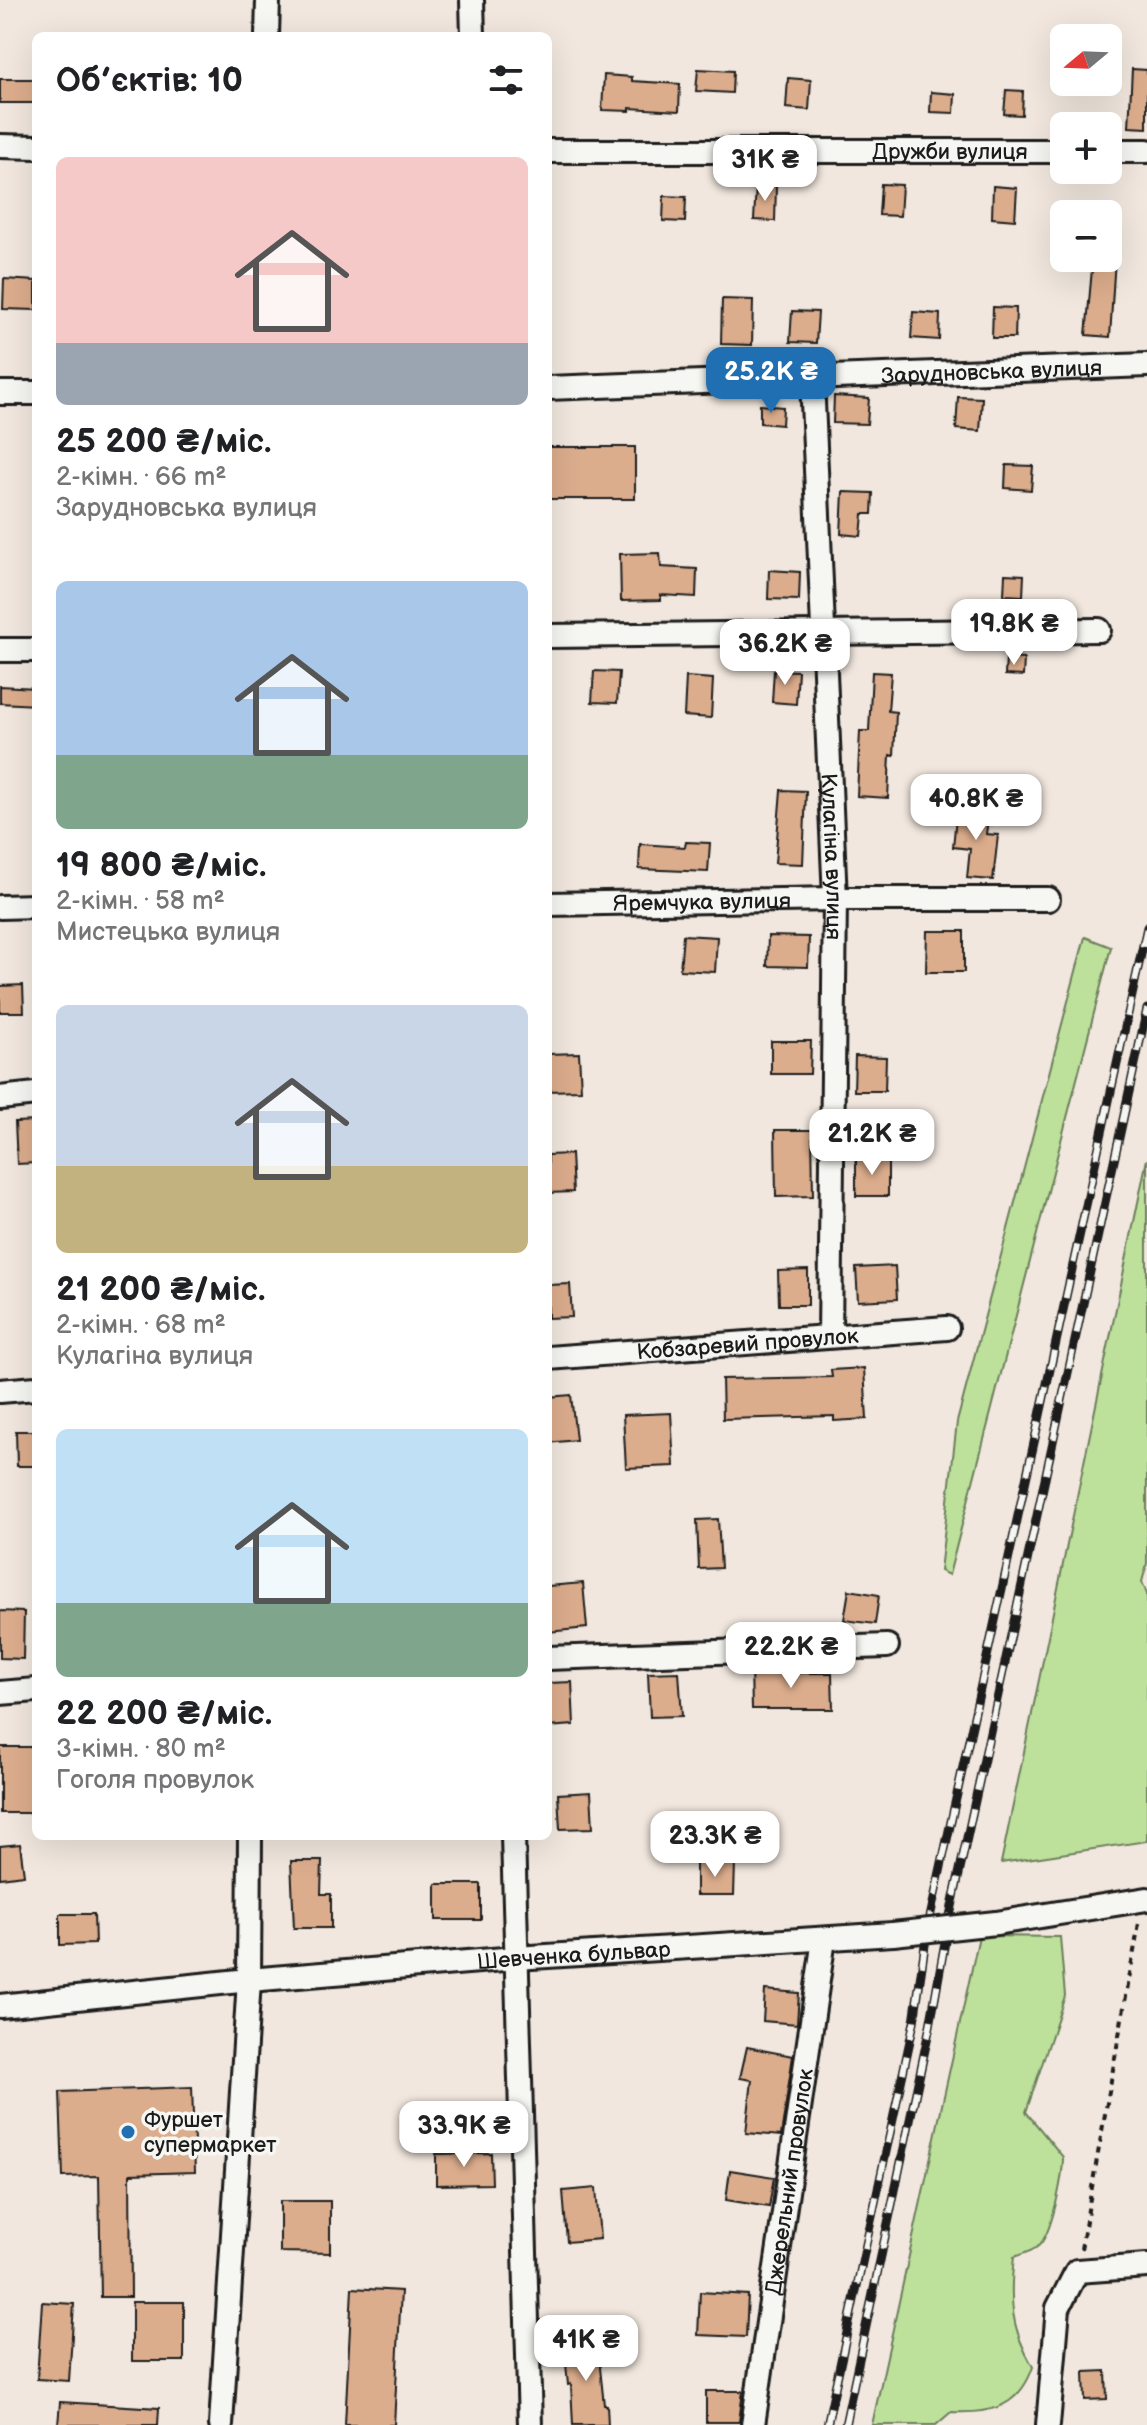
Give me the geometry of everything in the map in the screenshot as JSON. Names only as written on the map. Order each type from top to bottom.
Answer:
[{"type":"street","points":[[267,32],[268,0]]},
{"type":"street","points":[[472,0],[473,32]]},
{"type":"street","points":[[0,146],[32,147]]},
{"type":"street","name":"Дружби вулиця","points":[[552,151],[1050,151]]},
{"type":"street","points":[[1122,151],[1147,151]]},
{"type":"street","name":"Зарудновська вулиця","points":[[552,388],[1147,365]]},
{"type":"street","name":"Кулагіна вулиця","points":[[812,379],[835,899],[830,1336]]},
{"type":"street","points":[[0,393],[32,393]]},
{"type":"street","points":[[552,636],[1099,630]]},
{"type":"street","points":[[0,650],[32,650]]},
{"type":"street","name":"Яремчука вулиця","points":[[552,904],[1048,899]]},
{"type":"street","points":[[0,907],[32,906]]},
{"type":"street","points":[[0,1098],[32,1094]]},
{"type":"street","name":"Кобзаревий провулок","points":[[552,1358],[947,1328]]},
{"type":"street","points":[[0,1391],[32,1388]]},
{"type":"street","points":[[552,1658],[887,1646]]},
{"type":"street","points":[[0,1693],[32,1690]]},
{"type":"street","points":[[221,2425],[249,1980],[250,1840]]},
{"type":"street","points":[[513,1840],[530,2425]]},
{"type":"street","name":"Шевченка бульвар","points":[[0,2006],[249,1980],[516,1958],[893,1934],[996,1923],[1145,1899]]},
{"type":"street","name":"Джерельний провулок","points":[[753,2425],[824,1939]]},
{"type":"street","points":[[1048,2425],[1058,2308],[1077,2271],[1147,2266]]},
{"type":"path","points":[[1077,2271],[1145,1899]]},
{"type":"green space","points":[[1085,937],[1111,947],[949,1575],[940,1571],[957,1422]]},
{"type":"green space","points":[[1147,1159],[1147,1563],[1142,1582],[1147,1594],[1147,1841],[1001,1863]]},
{"type":"green space","points":[[979,1936],[1060,1937],[1065,1996],[1026,2112],[1063,2157],[1061,2177],[1056,2205],[1042,2241],[1029,2252],[1014,2257],[1012,2273],[1013,2314],[1020,2340],[1033,2367],[1020,2392],[1001,2406],[978,2412],[951,2412],[936,2425],[872,2425]]},
{"type":"building","points":[[698,69],[733,71],[732,93],[696,91]]},
{"type":"building","points":[[1132,69],[1147,70],[1147,128],[1129,127]]},
{"type":"building","points":[[604,75],[632,77],[632,81],[680,84],[679,111],[602,110]]},
{"type":"building","points":[[788,78],[811,80],[809,110],[786,108]]},
{"type":"building","points":[[0,79],[32,79],[32,103],[0,103]]},
{"type":"building","points":[[1006,90],[1023,91],[1022,115],[1004,114]]},
{"type":"building","points":[[931,92],[955,94],[954,113],[930,112]]},
{"type":"building","points":[[881,184],[902,185],[900,216],[879,215]]},
{"type":"building","points":[[756,185],[776,186],[775,221],[754,220]]},
{"type":"building","points":[[993,186],[1017,188],[1015,220],[992,218]]},
{"type":"building","points":[[664,196],[686,197],[685,222],[663,221]]},
{"type":"building","points":[[1092,272],[1114,272],[1110,337],[1086,335]]},
{"type":"building","points":[[4,279],[32,281],[32,310],[3,309]]},
{"type":"building","points":[[722,299],[753,300],[752,345],[721,344]]},
{"type":"building","points":[[993,307],[1016,308],[1015,338],[992,338]]},
{"type":"building","points":[[792,311],[818,312],[816,343],[790,342]]},
{"type":"building","points":[[913,312],[940,314],[939,340],[911,338]]},
{"type":"building","points":[[834,396],[869,398],[867,424],[833,423]]},
{"type":"building","points":[[958,397],[982,398],[980,431],[956,429]]},
{"type":"building","points":[[760,405],[783,407],[782,425],[760,423]]},
{"type":"building","points":[[552,447],[635,447],[635,499],[552,499]]},
{"type":"building","points":[[1006,465],[1033,466],[1031,490],[1005,488]]},
{"type":"building","points":[[843,492],[873,493],[872,514],[863,514],[861,536],[841,534]]},
{"type":"building","points":[[660,553],[661,567],[697,569],[696,597],[661,595],[661,600],[621,601],[620,554]]},
{"type":"building","points":[[769,570],[800,572],[799,600],[768,599]]},
{"type":"building","points":[[1005,574],[1024,575],[1023,596],[1004,595]]},
{"type":"building","points":[[1006,658],[1024,659],[1023,676],[1005,675]]},
{"type":"building","points":[[774,670],[798,671],[796,704],[772,702]]},
{"type":"building","points":[[594,671],[619,672],[617,703],[592,702]]},
{"type":"building","points":[[872,672],[891,673],[888,711],[896,712],[888,798],[857,796],[860,731],[869,731]]},
{"type":"building","points":[[686,677],[713,679],[711,718],[684,716]]},
{"type":"building","points":[[0,686],[32,688],[32,705],[0,703]]},
{"type":"building","points":[[781,790],[806,791],[803,864],[775,863]]},
{"type":"building","points":[[957,807],[989,811],[986,834],[998,835],[993,880],[967,878],[970,849],[953,847]]},
{"type":"building","points":[[686,842],[710,843],[708,872],[639,869],[640,844],[685,847]]},
{"type":"building","points":[[927,931],[964,931],[964,972],[926,972]]},
{"type":"building","points":[[683,935],[717,937],[715,972],[680,970]]},
{"type":"building","points":[[768,936],[809,937],[808,967],[767,966]]},
{"type":"building","points":[[23,985],[24,1012],[0,1012],[0,986]]},
{"type":"building","points":[[771,1041],[811,1041],[810,1074],[771,1074]]},
{"type":"building","points":[[579,1053],[581,1090],[552,1091],[552,1054]]},
{"type":"building","points":[[855,1056],[886,1057],[885,1091],[854,1091]]},
{"type":"building","points":[[32,1121],[32,1163],[17,1164],[15,1122]]},
{"type":"building","points":[[775,1130],[812,1130],[813,1196],[776,1197]]},
{"type":"building","points":[[571,1154],[573,1192],[552,1193],[552,1155]]},
{"type":"building","points":[[856,1158],[888,1158],[888,1196],[856,1196]]},
{"type":"building","points":[[895,1266],[897,1299],[858,1301],[856,1268]]},
{"type":"building","points":[[808,1270],[808,1305],[779,1305],[778,1271]]},
{"type":"building","points":[[570,1284],[572,1317],[552,1318],[552,1285]]},
{"type":"building","points":[[864,1368],[867,1419],[834,1421],[834,1416],[723,1419],[722,1379],[832,1377],[831,1370]]},
{"type":"building","points":[[571,1395],[576,1440],[552,1443],[552,1397]]},
{"type":"building","points":[[671,1413],[674,1466],[626,1468],[623,1415]]},
{"type":"building","points":[[16,1431],[32,1431],[32,1466],[17,1466]]},
{"type":"building","points":[[718,1519],[721,1568],[699,1569],[697,1520]]},
{"type":"building","points":[[583,1583],[587,1628],[552,1632],[552,1586]]},
{"type":"building","points":[[849,1590],[879,1595],[875,1624],[844,1620]]},
{"type":"building","points":[[0,1611],[24,1612],[23,1659],[0,1658]]},
{"type":"building","points":[[751,1668],[775,1668],[775,1673],[832,1673],[833,1709],[752,1709]]},
{"type":"building","points":[[679,1672],[682,1716],[650,1717],[648,1673]]},
{"type":"building","points":[[572,1682],[574,1725],[552,1727],[552,1683]]},
{"type":"building","points":[[0,1747],[32,1747],[32,1813],[0,1813]]},
{"type":"building","points":[[591,1792],[593,1828],[560,1829],[558,1794]]},
{"type":"building","points":[[20,1844],[24,1875],[0,1878],[0,1846]]},
{"type":"building","points":[[291,1861],[322,1861],[321,1894],[331,1894],[331,1928],[294,1928]]},
{"type":"building","points":[[696,1862],[735,1863],[734,1895],[696,1895]]},
{"type":"building","points":[[436,1884],[481,1884],[481,1920],[436,1920]]},
{"type":"building","points":[[60,1914],[94,1914],[95,1944],[60,1945]]},
{"type":"building","points":[[765,1990],[799,1993],[797,2024],[763,2021]]},
{"type":"building","points":[[747,2047],[793,2056],[781,2136],[746,2133],[752,2080],[740,2078]]},
{"type":"building","name":"Фуршет супермаркет","points":[[192,2087],[195,2172],[130,2174],[131,2297],[101,2297],[99,2176],[63,2177],[60,2092]]},
{"type":"building","points":[[491,2153],[492,2184],[436,2185],[436,2154]]},
{"type":"building","points":[[730,2170],[774,2177],[769,2207],[726,2200]]},
{"type":"building","points":[[596,2188],[600,2239],[567,2242],[563,2191]]},
{"type":"building","points":[[280,2201],[330,2201],[330,2253],[280,2252]]},
{"type":"building","points":[[352,2288],[401,2291],[394,2425],[345,2425]]},
{"type":"building","points":[[700,2292],[748,2295],[746,2337],[698,2335]]},
{"type":"building","points":[[42,2302],[74,2304],[69,2381],[37,2379]]},
{"type":"building","points":[[132,2302],[184,2302],[184,2361],[132,2361]]},
{"type":"building","points":[[597,2340],[608,2425],[573,2425],[571,2384],[568,2385],[564,2343]]},
{"type":"building","points":[[1106,2371],[1107,2399],[1085,2400],[1084,2372]]},
{"type":"building","points":[[706,2391],[743,2391],[739,2422],[706,2422]]},
{"type":"building","points":[[60,2402],[159,2408],[158,2425],[58,2425]]},
{"type":"railway","points":[[827,2425],[914,2022],[927,1931],[1147,927]]},
{"type":"railway","points":[[845,2425],[930,2026],[948,1925],[1147,1009]]},
{"type":"place","name":"Фуршет супермаркет","points":[[128,2132]]}]
